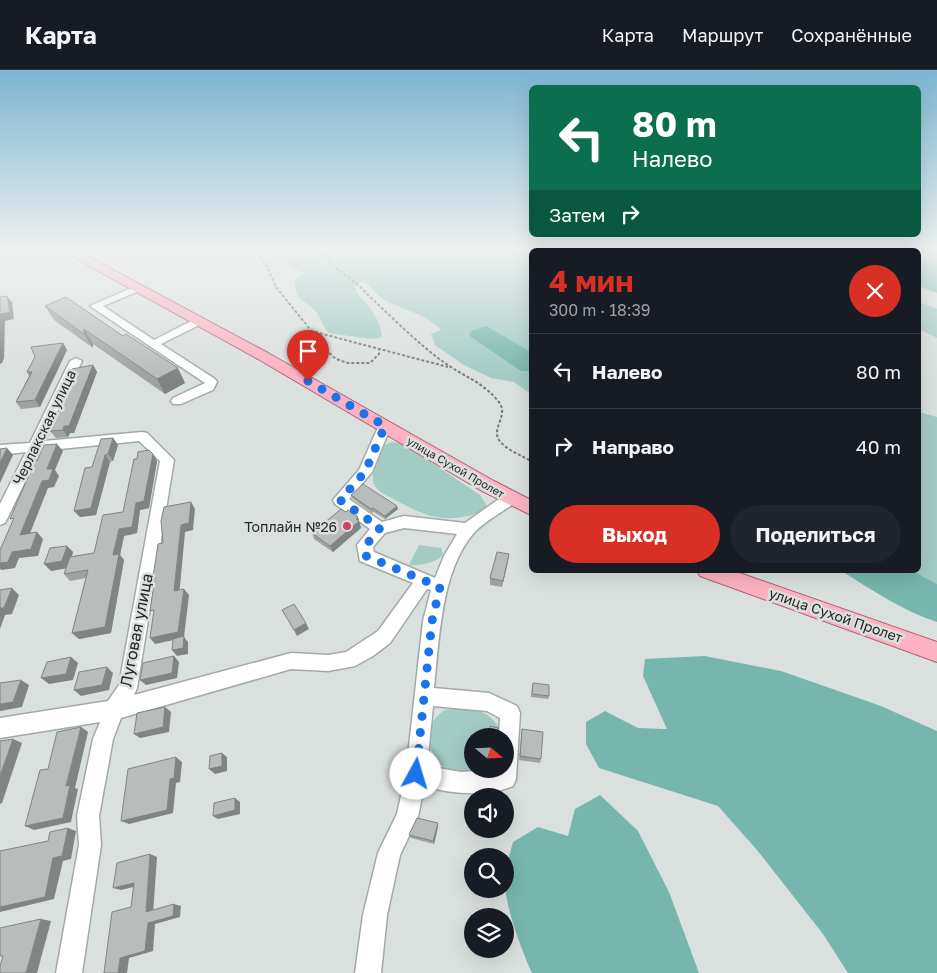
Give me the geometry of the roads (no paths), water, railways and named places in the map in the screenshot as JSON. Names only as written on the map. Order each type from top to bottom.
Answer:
[{"type":"main road","name":"улица Сухой Пролет","points":[[146,292],[524,502]]},
{"type":"main road","name":"улица Сухой Пролет","points":[[715,573],[937,652]]},
{"type":"street","points":[[128,292],[95,306],[211,382],[208,387],[177,401]]},
{"type":"street","points":[[153,344],[199,321]]},
{"type":"street","name":"Черлакская улица","points":[[0,519],[33,446],[76,361]]},
{"type":"street","points":[[380,528],[340,500],[365,472],[385,426]]},
{"type":"street","name":"Луговая улица","points":[[33,446],[142,436],[167,460],[128,688],[114,710],[103,739],[88,816],[90,845],[69,973]]},
{"type":"street","points":[[0,450],[33,446]]},
{"type":"street","points":[[432,583],[366,556],[366,545],[380,528],[404,522],[468,529],[524,502]]},
{"type":"street","points":[[0,728],[114,710],[291,661],[328,663],[349,660],[368,650],[384,637],[432,583],[452,556],[468,529]]},
{"type":"street","points":[[368,973],[375,915],[389,853],[407,817],[416,774],[432,621],[432,583]]},
{"type":"street","points":[[416,774],[440,781],[463,784],[506,779],[510,713],[489,702],[425,696]]},
{"type":"place","name":"Топлайн №26","points":[[347,526]]}]
